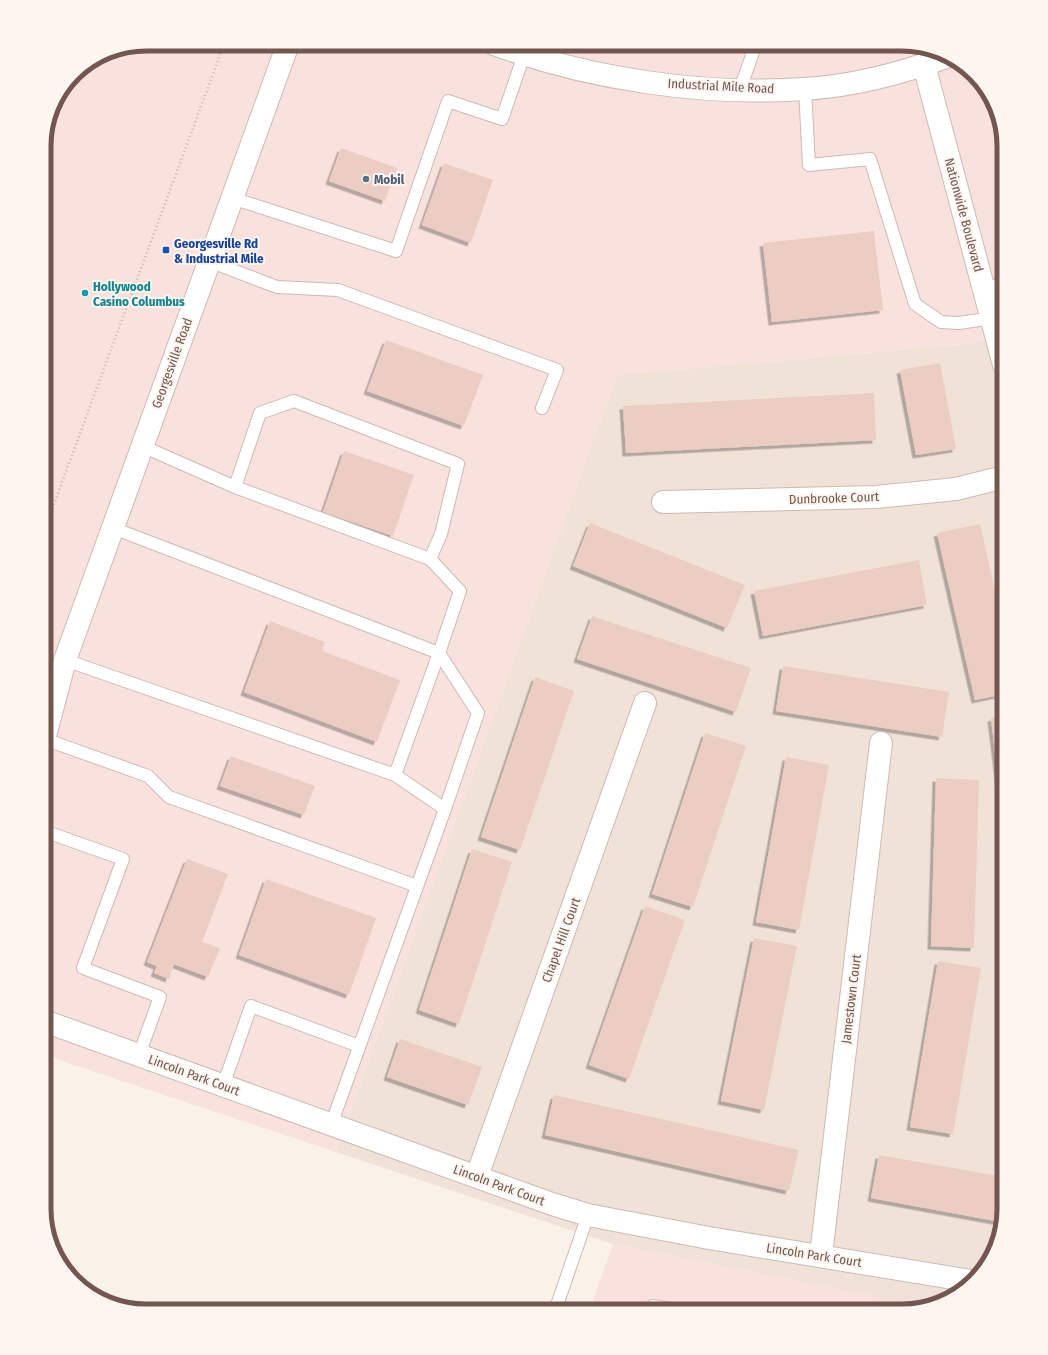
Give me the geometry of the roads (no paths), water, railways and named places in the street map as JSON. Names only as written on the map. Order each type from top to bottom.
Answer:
[{"type":"street","name":"Georgesville Road","points":[[51,713],[65,660],[285,51]]},
{"type":"street","name":"Industrial Mile Road","points":[[513,51],[524,55],[554,54],[624,79],[690,87],[740,89],[804,89],[870,80],[941,59]]},
{"type":"street","name":"Nationwide Boulevard","points":[[924,65],[994,286],[992,318],[997,338]]},
{"type":"street","name":"Dunbrooke Court","points":[[663,502],[876,497],[956,489],[997,479]]},
{"type":"street","name":"Georgesville Road","points":[[51,683],[65,660]]},
{"type":"street","name":"Chapel Hill Court","points":[[477,1176],[645,703]]},
{"type":"street","name":"Jamestown Court","points":[[821,1255],[881,743]]},
{"type":"street","name":"Lincoln Park Court","points":[[51,1024],[552,1204],[588,1215],[710,1238],[821,1255],[965,1280]]},
{"type":"lane","points":[[740,89],[754,51]]},
{"type":"lane","points":[[232,198],[396,251],[448,101],[502,120],[524,55]]},
{"type":"lane","points":[[804,89],[809,165],[870,159],[915,304],[941,322],[959,323],[992,318]]},
{"type":"lane","points":[[209,261],[277,287],[338,290],[557,370],[542,408]]},
{"type":"lane","points":[[235,487],[260,413],[294,401],[458,464],[441,534],[430,559]]},
{"type":"lane","points":[[142,446],[235,487],[430,559],[460,591],[395,775]]},
{"type":"lane","points":[[113,528],[439,652],[478,713],[331,1125]]},
{"type":"lane","points":[[65,660],[395,775],[445,809]]},
{"type":"lane","points":[[51,741],[148,776],[169,797],[417,886]]},
{"type":"lane","points":[[51,833],[123,859],[83,968],[160,997],[139,1055]]},
{"type":"lane","points":[[223,1086],[251,1006],[359,1046]]},
{"type":"lane","points":[[557,1304],[588,1215]]},
{"type":"place","name":"Mobil","points":[[366,179]]},
{"type":"place","name":"Georgesville Rd & Industrial Mile","points":[[166,250]]},
{"type":"place","name":"Hollywood Casino Columbus","points":[[85,293]]}]
